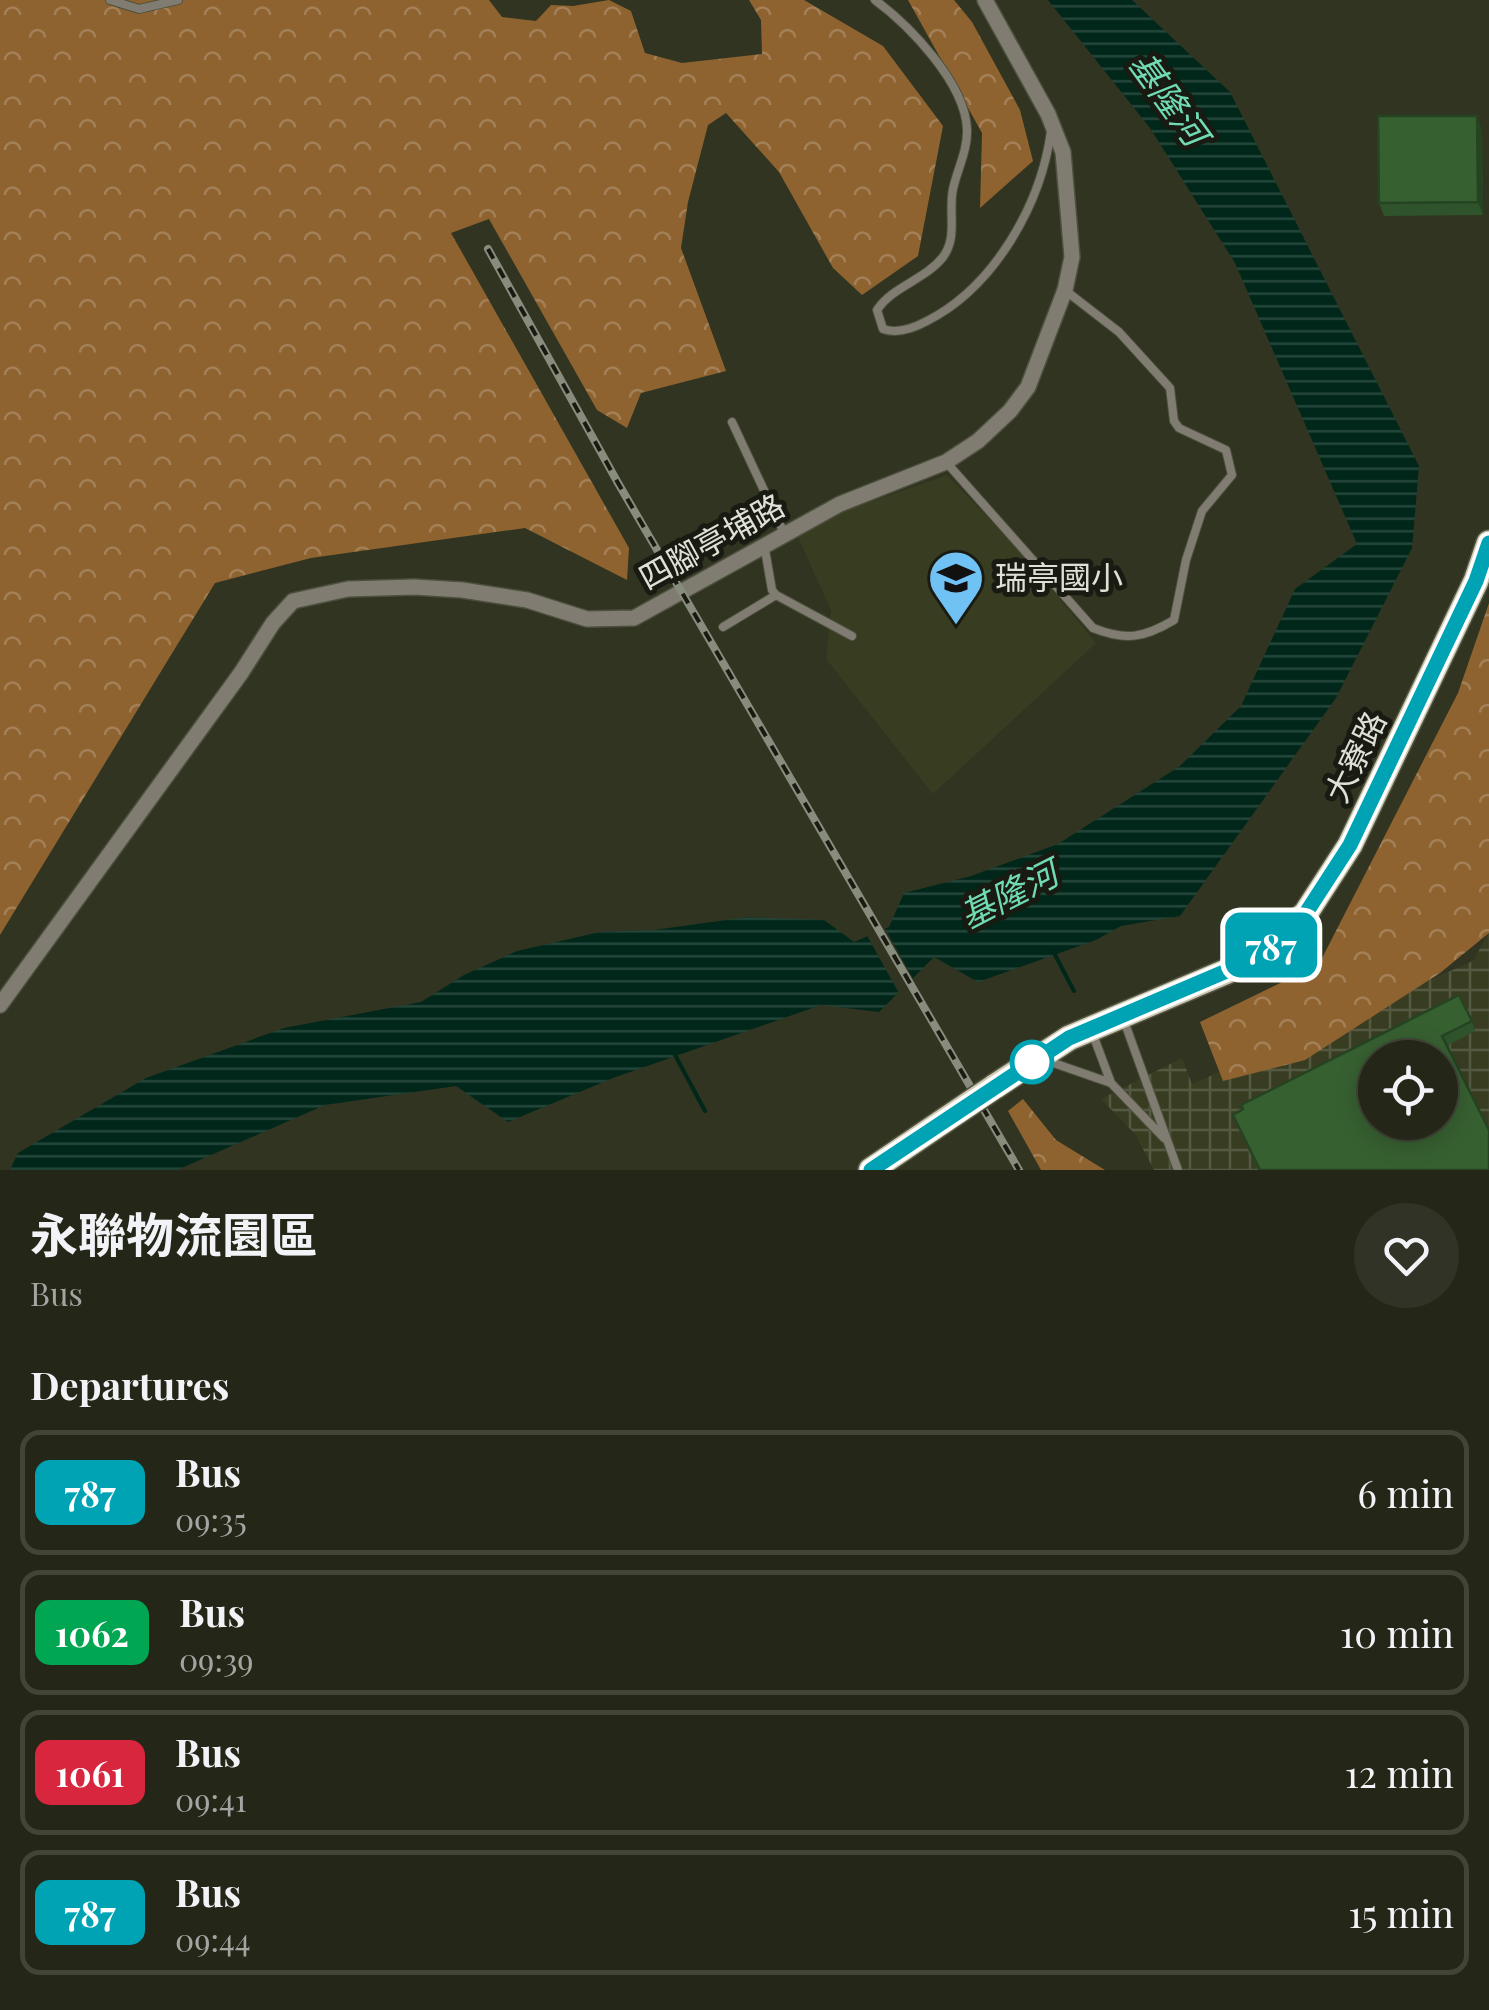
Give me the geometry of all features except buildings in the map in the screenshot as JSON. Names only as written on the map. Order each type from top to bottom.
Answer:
[{"type":"main road","name":"大寮路","points":[[871,1170],[1039,1058],[1121,1014],[1236,967],[1276,942],[1306,913],[1350,845],[1476,581],[1489,543]]},
{"type":"street","name":"四腳亭埔路","points":[[0,1004],[199,732],[273,622],[293,600],[348,589],[414,587],[527,600],[587,619],[634,618],[840,504],[946,462],[978,441],[1010,411],[1028,386],[1066,290],[1072,257],[1068,180],[1052,122],[985,0]]},
{"type":"lane","points":[[110,0],[139,9],[178,0]]},
{"type":"lane","points":[[875,0],[919,38],[950,82],[968,126],[953,188],[949,246],[927,271],[884,300],[878,310],[883,328],[892,332],[919,326],[949,310],[990,271],[1026,210],[1049,151],[1052,122]]},
{"type":"lane","points":[[946,462],[1093,628],[1114,636],[1150,634],[1174,620],[1198,522],[1202,511],[1232,475],[1231,463],[1226,450],[1178,428],[1170,388],[1120,332],[1066,290]]},
{"type":"lane","points":[[732,422],[784,533]]},
{"type":"lane","points":[[764,544],[776,595],[852,636]]},
{"type":"lane","points":[[723,627],[776,595]]},
{"type":"lane","points":[[1121,1014],[1178,1170]]},
{"type":"lane","points":[[1091,1028],[1112,1084],[1168,1141]]},
{"type":"lane","points":[[1039,1058],[1112,1084]]},
{"type":"shaded area","name":"瑞亭國小","points":[[947,475],[1020,551],[1096,643],[933,794],[826,659],[831,610],[797,535],[836,514]]},
{"type":"shaded area","points":[[1489,932],[1489,1170],[1154,1170],[1135,1134],[1101,1099],[1182,1058],[1192,1084],[1473,961]]},
{"type":"green space","points":[[0,0],[489,0],[502,17],[536,21],[551,5],[609,0],[631,11],[645,53],[682,63],[762,54],[761,20],[749,0],[804,0],[883,46],[943,126],[918,256],[862,295],[833,268],[779,172],[726,113],[708,125],[688,202],[681,248],[726,371],[641,393],[627,428],[597,410],[489,219],[451,233],[629,548],[627,580],[525,528],[311,558],[215,583],[0,935]]},
{"type":"green space","points":[[908,0],[954,0],[972,22],[1020,110],[1033,161],[980,208],[982,133]]},
{"type":"green space","points":[[1489,603],[1489,933],[1440,973],[1305,1060],[1223,1081],[1200,1022],[1319,964],[1458,693]]},
{"type":"green space","points":[[1023,1099],[1056,1140],[1105,1170],[1041,1170],[1008,1111]]},
{"type":"water","name":"基隆河","points":[[1048,0],[1132,0],[1230,92],[1419,466],[1412,548],[1336,698],[1180,916],[1121,926],[1096,940],[978,982],[934,957],[879,1012],[821,1005],[613,1078],[508,1122],[456,1086],[325,1105],[177,1170],[10,1170],[18,1153],[146,1078],[284,1028],[421,1002],[464,975],[517,951],[600,932],[654,930],[748,917],[824,920],[854,942],[889,927],[904,893],[971,876],[1058,844],[1180,766],[1241,706],[1295,589],[1357,544],[1235,263],[1150,128]]},
{"type":"pier","points":[[883,925],[915,982],[901,997],[865,932]]},
{"type":"waterway","points":[[1053,951],[1074,991]]},
{"type":"waterway","points":[[674,1053],[705,1111]]},
{"type":"railway","points":[[488,249],[618,483],[1019,1170]]},
{"type":"bus line","name":"787","points":[[871,1170],[1069,1038],[1236,967],[1276,942],[1306,913],[1350,845],[1476,581],[1489,543]]},
{"type":"place","name":"瑞亭國小","points":[[956,627]]}]
